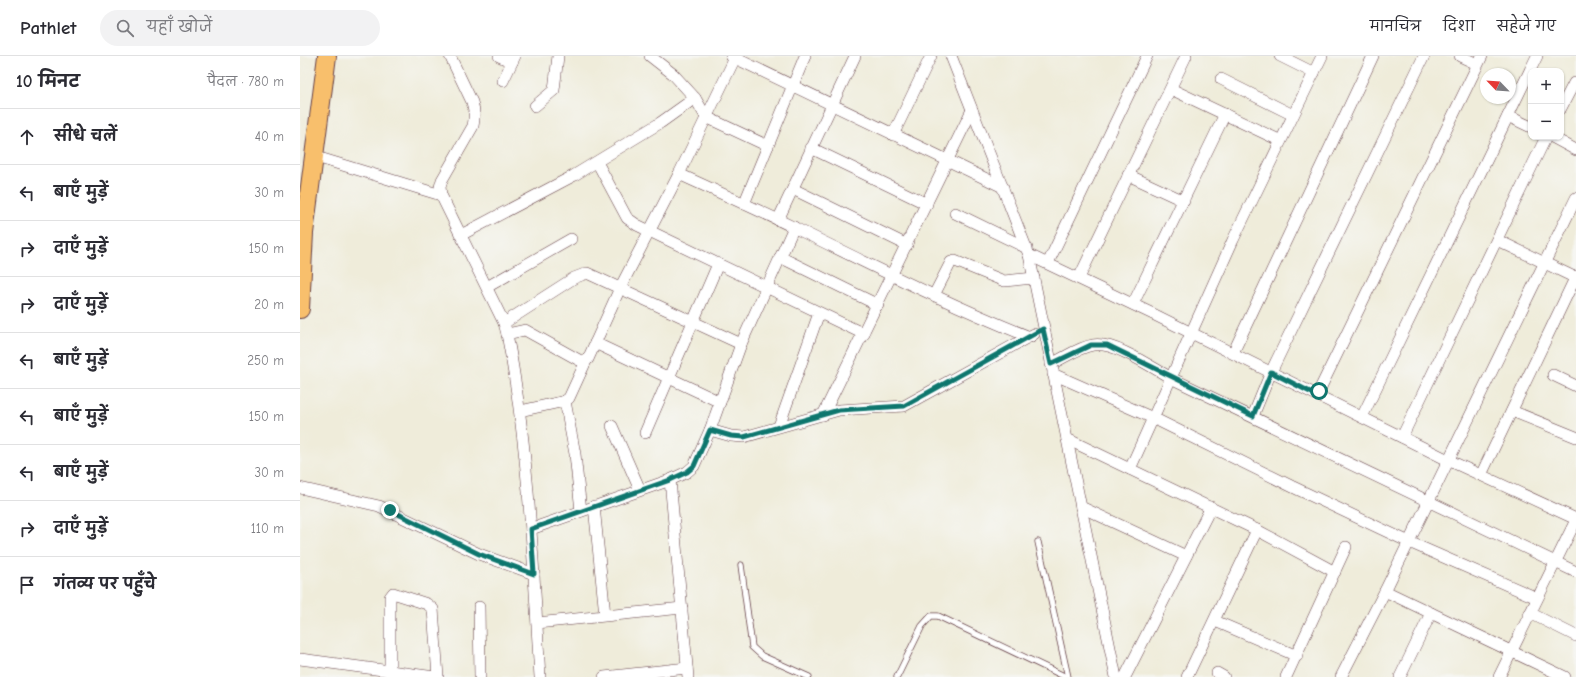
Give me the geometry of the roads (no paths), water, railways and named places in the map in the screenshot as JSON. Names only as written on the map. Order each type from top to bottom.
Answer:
[{"type":"main road","points":[[300,177],[317,56]]},
{"type":"main road","points":[[300,308],[304,232],[327,56]]},
{"type":"street","points":[[450,56],[472,102],[475,110],[475,118],[473,126],[442,180],[440,195],[462,235],[506,329],[520,411],[531,529],[540,677]]},
{"type":"street","points":[[499,56],[513,59],[503,81]]},
{"type":"street","points":[[535,106],[554,90],[558,56]]},
{"type":"street","points":[[650,56],[673,74],[695,98],[706,117],[768,146]]},
{"type":"street","points":[[744,204],[805,56]]},
{"type":"street","points":[[778,220],[855,56]]},
{"type":"street","points":[[893,135],[931,56]]},
{"type":"street","points":[[951,56],[1028,251],[1116,677]]},
{"type":"street","points":[[1048,263],[1147,56]]},
{"type":"street","points":[[1079,278],[1186,56]]},
{"type":"street","points":[[1280,56],[1314,73]]},
{"type":"street","points":[[1130,468],[1190,332],[1280,140],[1322,56]]},
{"type":"street","points":[[1233,353],[1373,56]]},
{"type":"street","points":[[1253,416],[1271,372],[1424,56]]},
{"type":"street","points":[[1317,395],[1480,60],[1460,56]]},
{"type":"street","points":[[1362,417],[1538,56]]},
{"type":"street","points":[[520,411],[565,401],[573,394],[586,361],[620,288],[679,174],[733,57],[831,106],[1003,187]]},
{"type":"street","points":[[1221,79],[1293,115]]},
{"type":"street","points":[[1563,104],[1574,83]]},
{"type":"street","points":[[1171,89],[1280,140]]},
{"type":"street","points":[[462,235],[597,162],[660,123],[695,98]]},
{"type":"street","points":[[823,415],[864,334],[972,110]]},
{"type":"street","points":[[1133,304],[1225,114]]},
{"type":"street","points":[[1508,116],[1528,126]]},
{"type":"street","points":[[1402,437],[1545,140]]},
{"type":"street","points":[[1558,140],[1576,150]]},
{"type":"street","points":[[811,148],[927,204]]},
{"type":"street","points":[[313,156],[440,195]]},
{"type":"street","points":[[597,162],[627,218],[637,225],[864,334]]},
{"type":"street","points":[[679,174],[794,227],[892,276],[982,318],[1030,337]]},
{"type":"street","points":[[1128,175],[1184,201]]},
{"type":"street","points":[[792,189],[907,245]]},
{"type":"street","points":[[1341,677],[1385,591],[1576,198]]},
{"type":"street","points":[[955,213],[1048,263],[1448,460],[1576,520],[1500,677]]},
{"type":"street","points":[[531,529],[670,480],[687,472],[694,466],[710,430],[741,344],[794,227]]},
{"type":"street","points":[[487,287],[571,239]]},
{"type":"street","points":[[1481,475],[1576,277],[1497,240]]},
{"type":"street","points":[[780,257],[878,305]]},
{"type":"street","points":[[934,295],[951,262],[955,261],[1004,281],[1034,278]]},
{"type":"street","points":[[645,433],[692,321],[718,264]]},
{"type":"street","points":[[506,329],[580,274],[593,275],[741,344]]},
{"type":"street","points":[[779,426],[819,313]]},
{"type":"street","points":[[506,329],[525,330],[579,360],[586,361]]},
{"type":"street","points":[[710,430],[731,436],[744,437],[842,409],[904,406],[1043,329]]},
{"type":"street","points":[[595,343],[720,402]]},
{"type":"street","points":[[1052,369],[1091,345],[1099,344],[1114,348],[1171,378],[1429,500],[1576,572]]},
{"type":"street","points":[[1052,369],[1286,484],[1409,542],[1537,598]]},
{"type":"street","points":[[1553,375],[1576,386]]},
{"type":"street","points":[[565,401],[575,454],[581,511]]},
{"type":"street","points":[[1512,411],[1576,437]]},
{"type":"street","points":[[612,426],[640,490]]},
{"type":"street","points":[[1067,438],[1211,507],[1335,572]]},
{"type":"street","points":[[604,677],[688,673],[670,480]]},
{"type":"street","points":[[300,488],[380,506],[479,554],[534,574]]},
{"type":"street","points":[[594,506],[605,615]]},
{"type":"street","points":[[1081,507],[1186,556]]},
{"type":"street","points":[[1125,677],[1211,507]]},
{"type":"street","points":[[1187,677],[1215,621],[1257,530]]},
{"type":"street","points":[[1286,677],[1346,547]]},
{"type":"street","points":[[1385,591],[1565,677]]},
{"type":"street","points":[[390,672],[390,597],[393,593],[427,604],[433,609],[438,677]]},
{"type":"street","points":[[479,607],[480,677]]},
{"type":"street","points":[[537,623],[682,608]]},
{"type":"street","points":[[1400,677],[1431,613]]},
{"type":"street","points":[[1530,613],[1576,636]]},
{"type":"street","points":[[1215,621],[1297,656]]},
{"type":"street","points":[[300,659],[434,677]]},
{"type":"lane","points":[[1038,542],[1067,677]]},
{"type":"lane","points":[[741,565],[752,647],[762,656],[809,677]]},
{"type":"lane","points":[[897,677],[922,626],[931,616],[938,616],[1067,677]]}]
